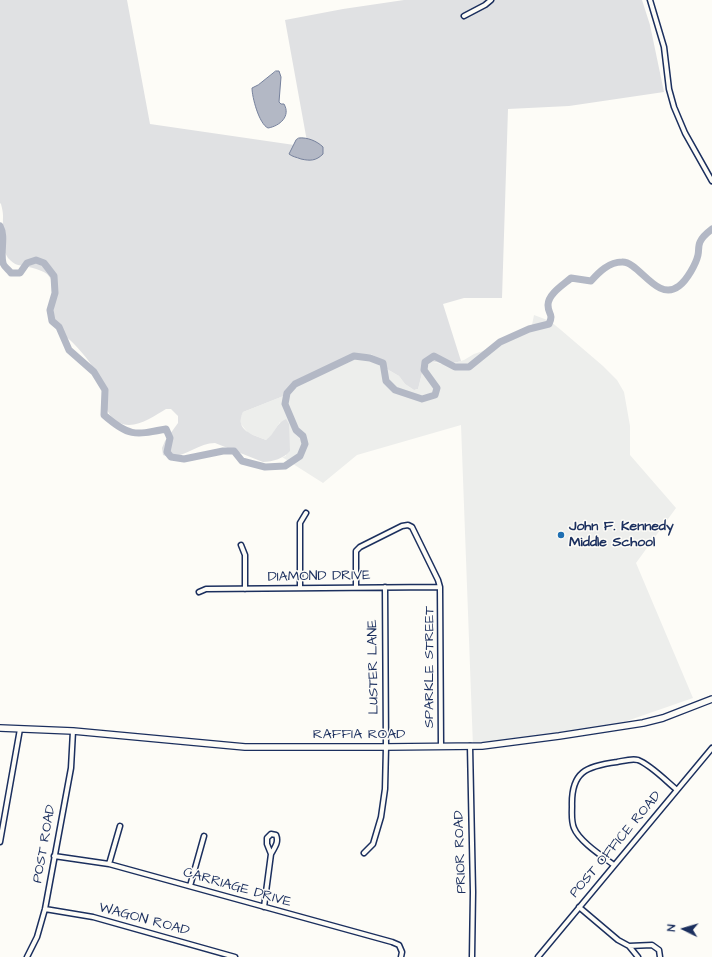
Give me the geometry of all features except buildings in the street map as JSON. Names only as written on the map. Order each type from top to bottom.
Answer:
[{"type":"main road","name":"RAFFIA ROAD","points":[[0,728],[73,732],[245,747],[470,746],[518,742],[644,723],[667,717],[712,699]]},
{"type":"street","points":[[464,16],[485,5],[490,0]]},
{"type":"street","points":[[650,0],[664,47],[669,89],[674,107],[685,133],[712,181]]},
{"type":"street","points":[[300,588],[300,523],[306,513]]},
{"type":"street","points":[[356,587],[356,552],[360,547],[408,525],[412,528],[440,587]]},
{"type":"street","points":[[241,545],[245,555],[245,589]]},
{"type":"street","name":"LUSTER LANE","points":[[364,853],[373,844],[381,817],[385,789],[385,587]]},
{"type":"street","name":"DIAMOND DRIVE","points":[[199,592],[206,589],[440,587]]},
{"type":"street","name":"SPARKLE STREET","points":[[440,587],[441,746]]},
{"type":"street","points":[[0,842],[20,729]]},
{"type":"street","name":"POST ROAD","points":[[27,957],[37,937],[45,910],[71,768],[73,732]]},
{"type":"street","name":"PRIOR ROAD","points":[[470,746],[473,892],[472,957]]},
{"type":"street","name":"POST OFFICE ROAD","points":[[538,957],[712,748]]},
{"type":"street","points":[[614,865],[578,836],[574,828],[572,796],[577,779],[583,772],[592,766],[636,760],[643,763],[677,790]]},
{"type":"street","points":[[109,864],[120,826]]},
{"type":"street","points":[[190,886],[204,836]]},
{"type":"street","points":[[264,907],[271,854]]},
{"type":"street","name":"CARRIAGE DRIVE","points":[[54,856],[109,864],[392,942],[399,945],[402,952],[401,957]]},
{"type":"street","points":[[579,907],[618,940],[629,946],[638,957]]},
{"type":"street","name":"WAGON ROAD","points":[[45,910],[93,917],[235,957]]},
{"type":"street","points":[[629,946],[652,946],[659,950],[660,957]]},
{"type":"shaded area","points":[[0,0],[127,0],[150,124],[308,147],[285,20],[343,9],[404,0],[642,0],[650,25],[664,92],[569,106],[508,109],[502,298],[464,298],[443,304],[461,361],[441,363],[429,361],[424,365],[418,389],[414,390],[405,384],[399,376],[380,365],[377,358],[371,354],[364,354],[338,361],[320,370],[286,395],[243,412],[241,423],[246,431],[266,440],[282,421],[286,419],[289,424],[290,451],[281,458],[263,462],[215,443],[202,446],[176,456],[169,456],[163,455],[162,448],[165,441],[178,423],[178,416],[171,409],[166,409],[149,419],[136,424],[122,424],[116,421],[106,407],[98,375],[83,354],[61,333],[56,326],[53,313],[54,292],[51,279],[47,274],[41,271],[15,264],[5,253],[2,238],[3,213],[0,203]]},
{"type":"shaded area","points":[[276,71],[279,71],[281,77],[279,102],[284,104],[286,113],[280,123],[268,128],[259,116],[253,97],[252,88]]},
{"type":"shaded area","points":[[299,138],[309,139],[318,143],[323,147],[323,154],[318,158],[310,160],[301,159],[290,155],[289,154],[296,140]]},
{"type":"shaded area","name":"John F. Kennedy Middle School","points":[[534,315],[550,321],[603,366],[617,380],[624,392],[630,426],[630,455],[676,508],[636,563],[693,698],[621,723],[586,730],[473,747],[461,425],[357,455],[323,483],[282,457],[286,456],[280,422],[270,438],[266,440],[248,433],[241,424],[240,418],[243,412],[286,395],[320,370],[338,361],[364,354],[371,354],[377,358],[380,365],[399,376],[405,384],[414,390],[418,389],[424,365],[429,361],[442,364],[464,360],[474,354],[486,350],[511,335],[529,329],[532,325]]},
{"type":"waterway","points":[[0,226],[3,235],[3,263],[11,273],[20,273],[27,263],[36,260],[44,263],[54,276],[55,293],[50,310],[52,321],[59,327],[69,350],[94,372],[105,390],[104,415],[126,431],[139,433],[166,429],[170,438],[167,452],[171,457],[184,459],[223,451],[234,451],[242,461],[265,467],[285,466],[300,456],[305,444],[303,436],[296,430],[285,404],[287,393],[295,384],[354,356],[370,358],[383,363],[386,381],[395,390],[422,399],[435,395],[437,388],[424,370],[425,362],[434,356],[455,367],[469,367],[500,342],[529,329],[549,324],[551,316],[548,305],[550,297],[571,278],[591,281],[605,268],[617,262],[628,263],[656,286],[671,290],[679,286],[688,276],[697,259],[701,240],[712,229]]},
{"type":"place","name":"John F. Kennedy Middle School","points":[[561,535]]}]
